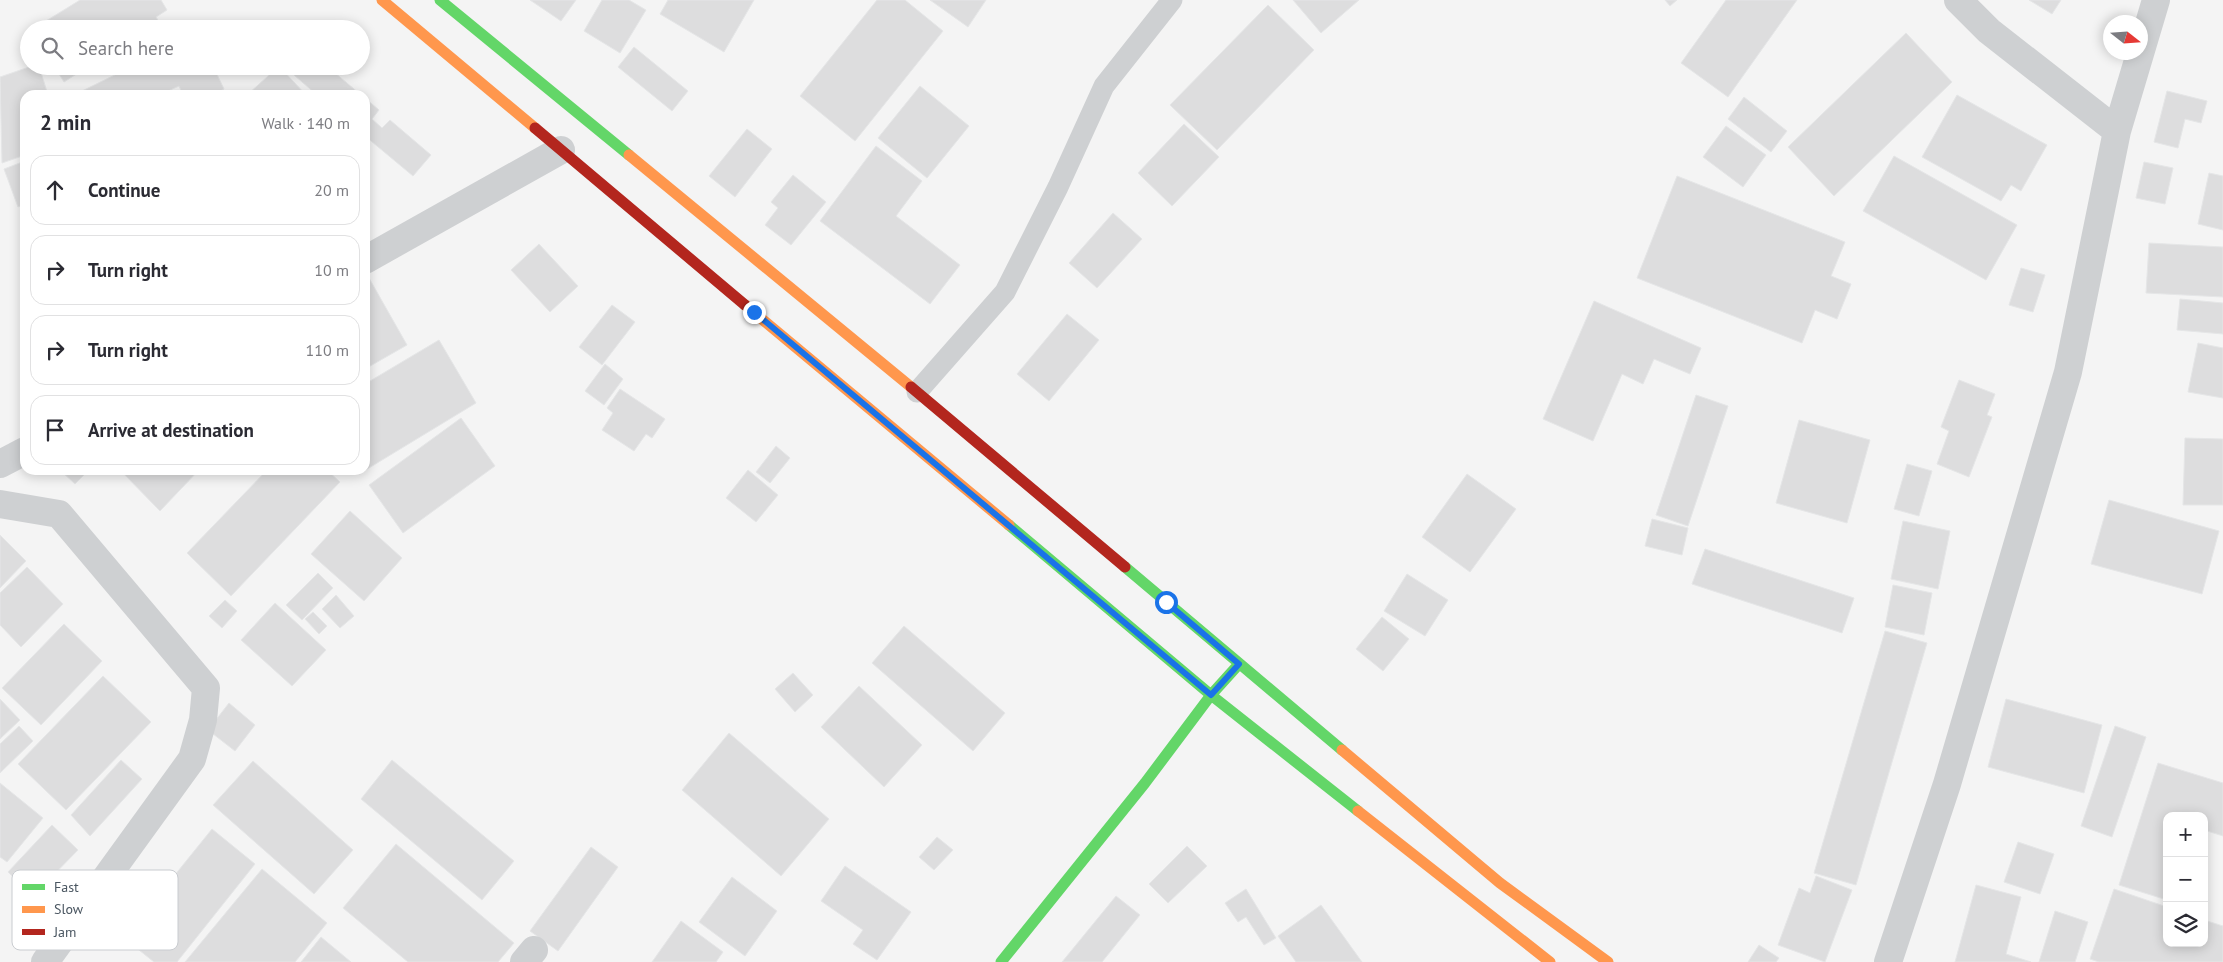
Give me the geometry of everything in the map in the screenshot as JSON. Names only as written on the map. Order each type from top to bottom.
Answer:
[{"type":"main road","points":[[382,0],[1211,695],[1550,962]]},
{"type":"main road","points":[[440,0],[917,392],[1500,883],[1608,962]]},
{"type":"main road","points":[[1001,962],[1145,783],[1211,695],[1239,664]]},
{"type":"street","points":[[1958,0],[1989,31],[2117,131]]},
{"type":"street","points":[[1888,962],[1947,784],[2068,372],[2117,131],[2156,0]]},
{"type":"street","points":[[370,257],[561,150]]},
{"type":"street","points":[[0,464],[20,454]]},
{"type":"street","points":[[0,504],[59,514],[206,688],[203,720],[192,760],[112,870]]},
{"type":"street","points":[[45,962],[54,950]]},
{"type":"lane","points":[[917,392],[1005,292],[1058,187],[1104,86],[1172,0]]},
{"type":"building","points":[[80,0],[161,0],[167,10],[156,17],[158,20],[48,20]]},
{"type":"building","points":[[530,0],[576,0],[561,21]]},
{"type":"building","points":[[602,0],[629,0],[646,10],[620,53],[584,31]]},
{"type":"building","points":[[668,0],[754,0],[724,52],[660,14]]},
{"type":"building","points":[[877,0],[905,0],[943,31],[855,141],[800,96]]},
{"type":"building","points":[[930,0],[986,0],[968,27]]},
{"type":"building","points":[[1293,0],[1359,0],[1321,33]]},
{"type":"building","points":[[1665,0],[1677,0],[1670,6]]},
{"type":"building","points":[[1726,0],[1797,0],[1728,97],[1681,63]]},
{"type":"building","points":[[2029,0],[2061,0],[2052,14]]},
{"type":"building","points":[[1268,5],[1314,50],[1217,150],[1170,105]]},
{"type":"building","points":[[1906,33],[1952,82],[1834,196],[1788,147]]},
{"type":"building","points":[[634,47],[688,91],[672,111],[618,67]]},
{"type":"building","points":[[20,70],[20,75],[42,75],[46,90],[20,90],[20,157],[2,163],[0,77]]},
{"type":"building","points":[[60,75],[75,75],[64,82]]},
{"type":"building","points":[[115,75],[217,75],[224,89],[181,90],[179,86],[170,90],[84,90]]},
{"type":"building","points":[[269,75],[287,75],[301,90],[253,90]]},
{"type":"building","points":[[294,75],[338,75],[355,90],[311,90]]},
{"type":"building","points":[[920,86],[969,126],[927,178],[878,138]]},
{"type":"building","points":[[2167,91],[2207,101],[2201,123],[2185,119],[2178,148],[2154,142]]},
{"type":"building","points":[[1957,95],[2047,145],[2021,191],[2011,185],[2001,201],[1922,157]]},
{"type":"building","points":[[1744,97],[1787,131],[1771,152],[1728,119]]},
{"type":"building","points":[[370,102],[379,110],[372,119],[382,128],[390,120],[431,155],[413,176],[370,140]]},
{"type":"building","points":[[1184,124],[1219,157],[1172,206],[1138,173]]},
{"type":"building","points":[[1726,126],[1766,155],[1743,187],[1703,157]]},
{"type":"building","points":[[747,129],[772,149],[735,197],[709,176]]},
{"type":"building","points":[[876,146],[922,181],[896,216],[960,265],[930,304],[820,221]]},
{"type":"building","points":[[1894,156],[2017,225],[1986,280],[1863,211]]},
{"type":"building","points":[[2144,162],[2173,168],[2165,204],[2136,198]]},
{"type":"building","points":[[20,163],[20,206],[18,207],[4,169]]},
{"type":"building","points":[[2209,173],[2223,176],[2223,230],[2198,224]]},
{"type":"building","points":[[793,175],[826,202],[791,245],[765,225],[778,208],[771,202]]},
{"type":"building","points":[[1677,176],[1845,242],[1831,276],[1851,284],[1837,319],[1815,310],[1802,343],[1637,278]]},
{"type":"building","points":[[1113,213],[1142,239],[1097,288],[1069,263]]},
{"type":"building","points":[[2149,243],[2223,247],[2223,297],[2146,293]]},
{"type":"building","points":[[539,244],[578,286],[550,312],[511,270]]},
{"type":"building","points":[[2021,268],[2045,275],[2033,312],[2009,305]]},
{"type":"building","points":[[370,280],[407,345],[370,366]]},
{"type":"building","points":[[2180,299],[2223,303],[2223,334],[2177,330]]},
{"type":"building","points":[[1594,301],[1701,348],[1690,374],[1654,359],[1643,384],[1622,374],[1593,441],[1543,419]]},
{"type":"building","points":[[612,305],[635,322],[602,365],[579,347]]},
{"type":"building","points":[[1067,314],[1099,340],[1049,401],[1017,374]]},
{"type":"building","points":[[439,340],[476,403],[370,467],[370,381]]},
{"type":"building","points":[[2198,343],[2223,348],[2223,398],[2188,392]]},
{"type":"building","points":[[605,364],[623,379],[604,405],[585,391]]},
{"type":"building","points":[[1959,380],[1995,394],[1987,415],[1992,417],[1969,477],[1937,464],[1949,431],[1941,427]]},
{"type":"building","points":[[620,389],[665,419],[652,438],[646,434],[634,451],[602,430],[613,413],[607,408]]},
{"type":"building","points":[[1696,395],[1728,406],[1688,526],[1656,515]]},
{"type":"building","points":[[461,418],[495,466],[403,533],[369,485]]},
{"type":"building","points":[[1799,420],[1870,440],[1847,523],[1776,503]]},
{"type":"building","points":[[2185,438],[2223,439],[2223,505],[2183,505]]},
{"type":"building","points":[[776,446],[790,458],[770,483],[756,472]]},
{"type":"building","points":[[1907,464],[1932,471],[1919,516],[1894,509]]},
{"type":"building","points":[[748,470],[778,495],[756,522],[726,498]]},
{"type":"building","points":[[1467,474],[1516,509],[1470,572],[1422,537]]},
{"type":"building","points":[[65,475],[84,475],[75,484]]},
{"type":"building","points":[[125,475],[194,475],[160,511]]},
{"type":"building","points":[[262,475],[332,475],[340,482],[231,596],[187,553]]},
{"type":"building","points":[[2109,500],[2219,531],[2202,594],[2091,564]]},
{"type":"building","points":[[350,511],[402,558],[364,601],[311,554]]},
{"type":"building","points":[[1652,519],[1688,528],[1682,555],[1645,546]]},
{"type":"building","points":[[1903,521],[1950,531],[1938,589],[1891,579]]},
{"type":"building","points":[[0,535],[26,561],[0,588]]},
{"type":"building","points":[[1705,549],[1854,598],[1842,633],[1692,584]]},
{"type":"building","points":[[27,567],[63,604],[21,647],[0,625],[0,593]]},
{"type":"building","points":[[318,573],[333,588],[302,620],[286,605]]},
{"type":"building","points":[[1407,574],[1448,600],[1425,636],[1384,611]]},
{"type":"building","points":[[1893,585],[1932,593],[1924,635],[1885,627]]},
{"type":"building","points":[[336,595],[354,616],[340,628],[322,609]]},
{"type":"building","points":[[225,600],[237,611],[222,628],[209,616]]},
{"type":"building","points":[[275,603],[326,650],[292,686],[241,640]]},
{"type":"building","points":[[313,612],[327,626],[319,634],[305,619]]},
{"type":"building","points":[[1382,617],[1409,639],[1383,671],[1356,649]]},
{"type":"building","points":[[64,624],[102,661],[41,725],[2,688]]},
{"type":"building","points":[[904,626],[1005,713],[973,751],[872,663]]},
{"type":"building","points":[[1885,631],[1927,643],[1856,885],[1814,873]]},
{"type":"building","points":[[793,673],[813,695],[795,712],[775,689]]},
{"type":"building","points":[[103,676],[151,722],[66,810],[18,764]]},
{"type":"building","points":[[859,686],[922,745],[884,787],[821,727]]},
{"type":"building","points":[[0,699],[20,720],[0,739]]},
{"type":"building","points":[[2006,699],[2102,725],[2084,793],[1988,767]]},
{"type":"building","points":[[229,703],[255,725],[235,751],[208,730]]},
{"type":"building","points":[[19,726],[33,741],[0,773],[0,744]]},
{"type":"building","points":[[2115,726],[2146,737],[2112,837],[2081,826]]},
{"type":"building","points":[[729,733],[829,819],[781,876],[682,790]]},
{"type":"building","points":[[121,760],[142,779],[90,836],[71,815]]},
{"type":"building","points":[[392,760],[514,861],[482,900],[361,799]]},
{"type":"building","points":[[253,761],[353,850],[314,894],[213,805]]},
{"type":"building","points":[[2158,763],[2223,783],[2223,836],[2208,831],[2208,812],[2163,812],[2163,899],[2119,885]]},
{"type":"building","points":[[0,783],[43,818],[7,862],[0,857]]},
{"type":"building","points":[[52,825],[78,850],[58,870],[12,870],[12,876],[8,872]]},
{"type":"building","points":[[212,829],[255,864],[177,962],[154,962],[139,950],[178,950],[178,871]]},
{"type":"building","points":[[937,837],[953,850],[934,870],[919,857]]},
{"type":"building","points":[[2018,842],[2054,854],[2040,894],[2004,882]]},
{"type":"building","points":[[396,844],[514,943],[498,962],[408,962],[343,908]]},
{"type":"building","points":[[1187,846],[1207,866],[1168,903],[1149,884]]},
{"type":"building","points":[[591,847],[618,867],[558,951],[530,931]]},
{"type":"building","points":[[845,866],[911,912],[877,960],[853,944],[863,930],[821,901]]},
{"type":"building","points":[[262,869],[327,923],[295,962],[185,962]]},
{"type":"building","points":[[1816,876],[1852,890],[1825,962],[1778,945],[1799,888],[1810,893]]},
{"type":"building","points":[[732,877],[777,911],[745,956],[699,922]]},
{"type":"building","points":[[1976,885],[2021,897],[2006,954],[2031,962],[1955,962]]},
{"type":"building","points":[[1246,889],[1276,938],[1264,945],[1246,917],[1238,922],[1225,903]]},
{"type":"building","points":[[2114,889],[2163,906],[2163,947],[2208,947],[2208,921],[2223,926],[2223,962],[2099,962],[2090,959]]},
{"type":"building","points":[[1116,896],[1140,915],[1102,962],[1062,962]]},
{"type":"building","points":[[1321,905],[1362,962],[1296,962],[1278,936]]},
{"type":"building","points":[[2055,911],[2088,922],[2075,962],[2039,962]]},
{"type":"building","points":[[681,921],[723,952],[716,962],[652,962]]},
{"type":"building","points":[[321,937],[351,962],[301,962]]},
{"type":"building","points":[[1759,945],[1779,958],[1776,962],[1748,962]]},
{"type":"traffic: fast","points":[[440,0],[629,155]]},
{"type":"traffic: fast","points":[[1009,525],[1211,695],[1358,811]]},
{"type":"traffic: fast","points":[[1125,567],[1342,750]]},
{"type":"traffic: fast","points":[[1001,962],[1145,783],[1211,695],[1239,664]]},
{"type":"traffic: slow","points":[[382,0],[535,128]]},
{"type":"traffic: slow","points":[[629,155],[911,387]]},
{"type":"traffic: slow","points":[[745,305],[1009,525]]},
{"type":"traffic: slow","points":[[1342,750],[1500,883],[1608,962]]},
{"type":"traffic: slow","points":[[1358,811],[1550,962]]},
{"type":"traffic: jam","points":[[535,128],[745,305]]},
{"type":"traffic: jam","points":[[911,387],[1125,567]]},
{"type":"route","points":[[754,312],[1211,695],[1239,664],[1166,602]]}]
